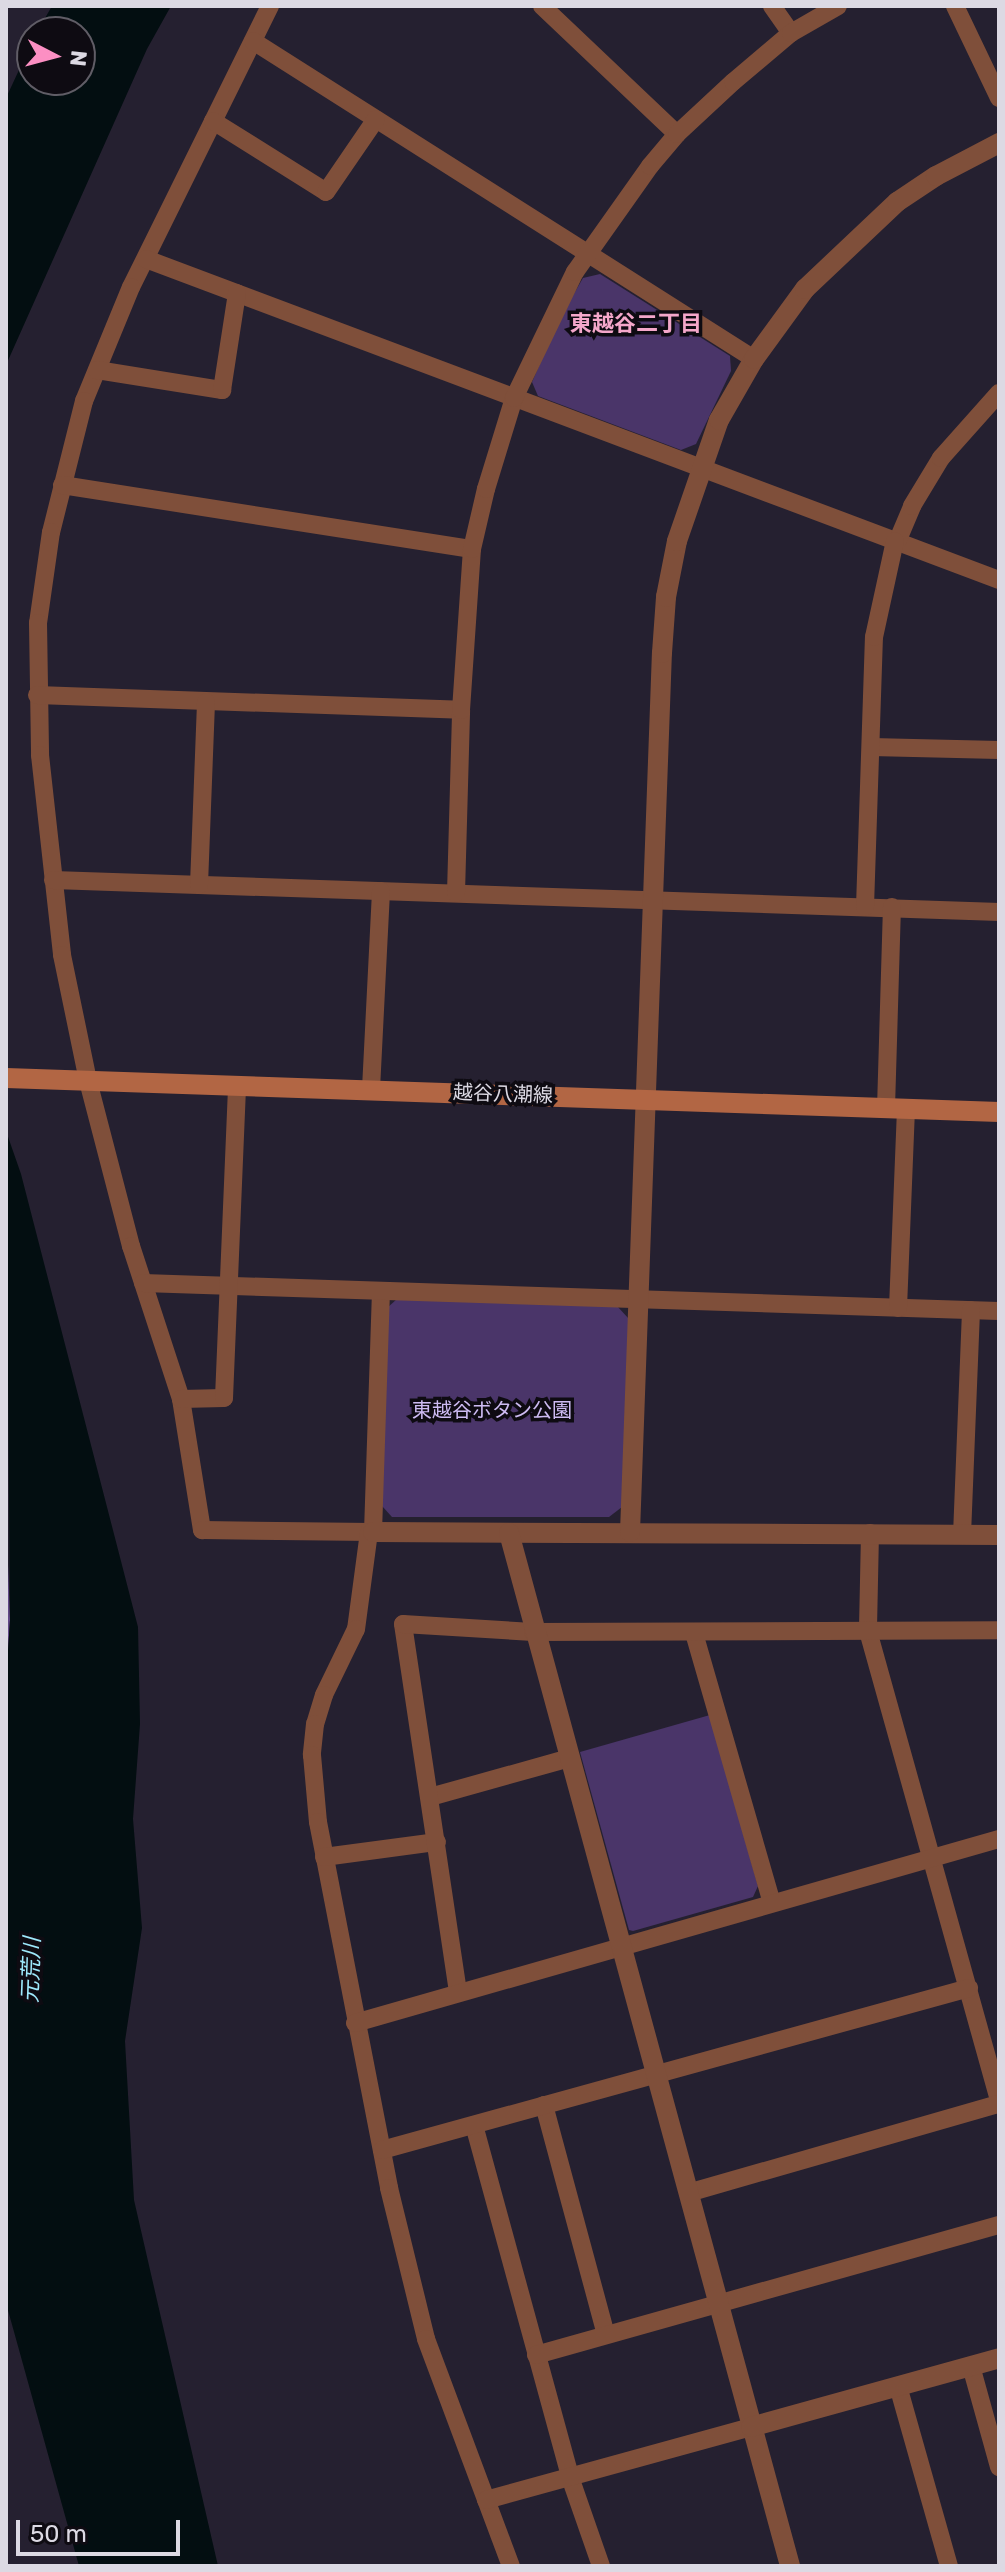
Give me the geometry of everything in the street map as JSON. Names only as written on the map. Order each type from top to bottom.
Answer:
[{"type":"main road","name":"越谷八潮線","points":[[6,1078],[999,1112]]},
{"type":"street","points":[[270,6],[146,259],[97,370],[74,435],[41,588],[37,695],[62,955],[88,1081],[143,1283],[181,1399],[202,1530],[999,1535]]},
{"type":"street","points":[[542,6],[677,134]]},
{"type":"street","points":[[772,6],[791,33]]},
{"type":"street","points":[[456,893],[461,710],[472,549],[486,489],[514,398],[587,253],[618,207],[677,134],[791,33],[838,6]]},
{"type":"street","points":[[955,6],[999,98]]},
{"type":"street","points":[[253,41],[754,359]]},
{"type":"street","points":[[213,121],[326,192],[376,119]]},
{"type":"street","points":[[630,1532],[666,597],[677,541],[719,420],[754,359],[805,289],[871,223],[936,176],[999,143]]},
{"type":"street","points":[[146,259],[999,580]]},
{"type":"street","points":[[97,370],[222,390],[237,293]]},
{"type":"street","points":[[865,907],[874,637],[896,542],[912,506],[941,458],[999,393]]},
{"type":"street","points":[[62,485],[472,549]]},
{"type":"street","points":[[37,695],[461,710]]},
{"type":"street","points":[[199,885],[206,702]]},
{"type":"street","points":[[871,747],[999,750]]},
{"type":"street","points":[[53,880],[999,912]]},
{"type":"street","points":[[371,1089],[381,891]]},
{"type":"street","points":[[892,907],[898,1308]]},
{"type":"street","points":[[181,1399],[224,1398],[237,1085]]},
{"type":"street","points":[[143,1283],[999,1311]]},
{"type":"street","points":[[381,1291],[371,1532],[356,1629],[324,1695],[315,1724],[312,1755],[324,1857],[355,2023],[426,2339],[511,2566]]},
{"type":"street","points":[[962,1535],[971,1310]]},
{"type":"street","points":[[509,1533],[533,1632],[790,2566]]},
{"type":"street","points":[[688,2193],[999,2101],[868,1631],[870,1533]]},
{"type":"street","points":[[458,1992],[403,1624],[533,1632],[999,1630]]},
{"type":"street","points":[[694,1633],[772,1903]]},
{"type":"street","points":[[430,1797],[570,1758]]},
{"type":"street","points":[[355,2023],[999,1839]]},
{"type":"street","points":[[324,1857],[437,1842]]},
{"type":"street","points":[[382,2150],[969,1988]]},
{"type":"street","points":[[544,2105],[606,2334]]},
{"type":"street","points":[[474,2125],[570,2477],[601,2566]]},
{"type":"street","points":[[536,2355],[999,2225]]},
{"type":"street","points":[[486,2500],[999,2358]]},
{"type":"street","points":[[971,2366],[999,2467]]},
{"type":"street","points":[[898,2386],[949,2566]]},
{"type":"green space","points":[[600,274],[730,356],[731,371],[696,444],[681,450],[538,396],[532,382],[560,318],[583,278]]},
{"type":"green space","name":"東越谷ボタン公園","points":[[397,1299],[617,1306],[629,1319],[622,1507],[609,1517],[392,1517],[382,1506],[387,1308]]},
{"type":"green space","points":[[710,1715],[758,1886],[753,1897],[629,1930],[580,1752]]},
{"type":"shaded area","points":[[6,1509],[10,1620],[6,1681]]},
{"type":"water","points":[[52,6],[171,6],[147,49],[6,365],[6,98],[16,76],[16,96],[96,96],[96,16],[46,16]]},
{"type":"water","name":"元荒川","points":[[6,1131],[21,1174],[138,1627],[140,1724],[133,1819],[142,1928],[125,2041],[134,2200],[218,2566],[79,2566],[6,2303],[6,1681],[10,1620]]},
{"type":"district","name":"東越谷二丁目","points":[[636,324]]}]
